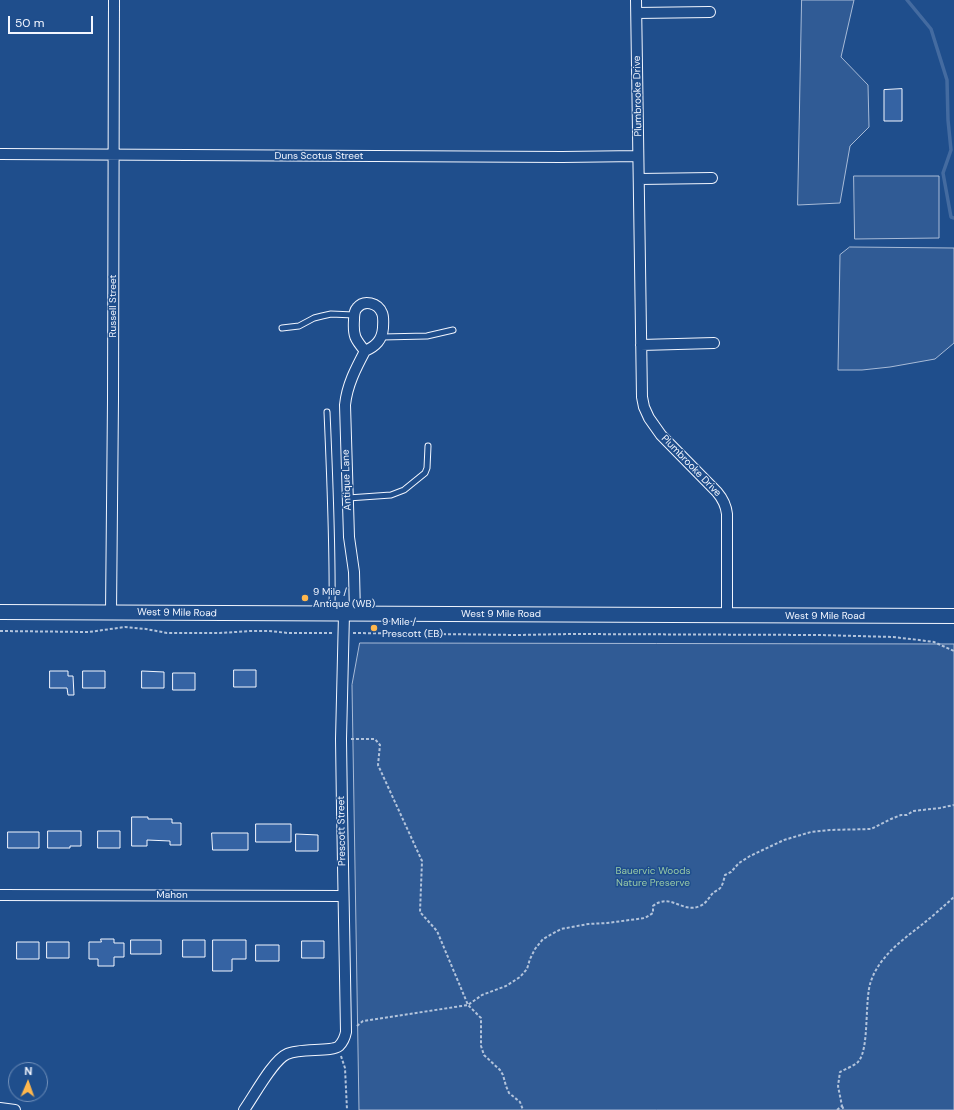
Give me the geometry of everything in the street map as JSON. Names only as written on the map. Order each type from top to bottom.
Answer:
[{"type":"main road","name":"West 9 Mile Road","points":[[0,612],[954,616]]},
{"type":"street","name":"Russell Street","points":[[111,612],[114,0]]},
{"type":"street","name":"Plumbrooke Drive","points":[[636,0],[640,345],[642,397],[644,407],[649,418],[661,436],[717,492],[723,499],[726,506],[727,616]]},
{"type":"street","points":[[637,13],[710,12]]},
{"type":"street","name":"Duns Scotus Street","points":[[0,154],[638,156]]},
{"type":"street","points":[[639,179],[712,178]]},
{"type":"street","points":[[365,351],[354,336],[354,315],[357,307],[363,304],[371,303],[379,307],[383,314],[382,337]]},
{"type":"street","name":"Antique Lane","points":[[344,614],[354,572],[349,538],[345,405],[346,394],[354,372],[365,351],[373,347],[382,337]]},
{"type":"street","points":[[640,345],[714,344]]},
{"type":"street","name":"Prescott Street","points":[[344,614],[341,739],[346,1032]]},
{"type":"street","name":"Mahon","points":[[0,894],[343,896]]},
{"type":"street","points":[[244,1110],[271,1069],[282,1057],[288,1053],[296,1051],[332,1048],[338,1046],[345,1039],[346,1032]]},
{"type":"street","points":[[0,1108],[15,1110]]},
{"type":"lane","points":[[282,328],[293,328],[314,318],[331,314],[354,315]]},
{"type":"lane","points":[[382,337],[427,336],[453,330]]},
{"type":"lane","points":[[327,412],[333,566],[344,614]]},
{"type":"lane","points":[[348,498],[391,495],[404,490],[425,473],[428,468],[428,446]]},
{"type":"path","points":[[0,631],[89,632],[125,627],[167,632],[220,633],[257,631],[331,633]]},
{"type":"path","points":[[356,634],[820,635],[919,640],[934,642],[954,651]]},
{"type":"path","points":[[341,739],[375,739],[380,745],[378,765],[422,861],[420,912],[437,931],[468,1005],[481,1018],[481,1046],[484,1055],[500,1070],[509,1093],[520,1102],[523,1110]]},
{"type":"path","points":[[346,1032],[352,1031],[363,1021],[468,1005],[482,995],[506,986],[520,977],[527,969],[535,949],[543,939],[561,929],[588,924],[645,918],[653,913],[653,906],[666,900],[691,908],[700,906],[707,901],[713,893],[721,888],[725,875],[731,872],[739,863],[750,856],[784,840],[811,832],[871,829],[901,815],[907,815],[913,811],[954,805]]},
{"type":"path","points":[[844,1110],[838,1086],[840,1072],[858,1062],[862,1056],[868,992],[870,981],[875,970],[897,944],[954,898]]},
{"type":"path","points":[[338,1046],[345,1068],[347,1110]]},
{"type":"path","points":[[837,1110],[842,1106]]},
{"type":"shaded area","points":[[802,0],[854,0],[841,57],[868,85],[869,127],[850,146],[840,203],[798,205]]},
{"type":"shaded area","points":[[854,176],[939,176],[939,238],[855,239]]},
{"type":"shaded area","points":[[850,247],[954,248],[954,343],[935,359],[890,367],[862,370],[838,370],[840,255]]},
{"type":"shaded area","name":"Bauervic Woods Nature Preserve","points":[[360,643],[954,644],[954,1110],[359,1110],[352,685]]},
{"type":"building","points":[[902,89],[902,121],[884,121],[884,90]]},
{"type":"building","points":[[234,670],[256,670],[256,687],[234,687]]},
{"type":"building","points":[[50,671],[68,671],[68,676],[73,676],[74,695],[68,695],[67,688],[50,688]]},
{"type":"building","points":[[83,671],[105,671],[105,688],[83,688]]},
{"type":"building","points":[[142,671],[164,672],[164,688],[142,688]]},
{"type":"building","points":[[173,673],[195,673],[195,690],[173,690]]},
{"type":"building","points":[[132,817],[172,819],[172,823],[181,823],[181,845],[170,845],[170,841],[147,840],[147,846],[132,846]]},
{"type":"building","points":[[256,824],[291,824],[291,842],[256,842]]},
{"type":"building","points":[[48,831],[81,831],[81,846],[70,846],[70,848],[48,848]]},
{"type":"building","points":[[98,831],[120,831],[120,848],[98,848]]},
{"type":"building","points":[[8,832],[39,832],[39,848],[8,848]]},
{"type":"building","points":[[212,833],[248,833],[248,850],[213,850]]},
{"type":"building","points":[[296,834],[318,835],[318,851],[296,851]]},
{"type":"building","points":[[101,939],[114,939],[114,943],[124,943],[124,957],[114,957],[114,966],[98,966],[98,959],[89,959],[89,942],[101,942]]},
{"type":"building","points":[[131,940],[161,940],[161,954],[131,954]]},
{"type":"building","points":[[183,940],[205,940],[205,957],[183,957]]},
{"type":"building","points":[[213,940],[246,940],[246,959],[232,959],[232,971],[213,971]]},
{"type":"building","points":[[302,941],[324,941],[324,958],[302,958]]},
{"type":"building","points":[[17,942],[39,942],[39,959],[17,959]]},
{"type":"building","points":[[47,942],[69,942],[69,958],[47,958]]},
{"type":"building","points":[[256,945],[279,945],[279,961],[256,961]]},
{"type":"waterway","points":[[907,0],[931,29],[947,80],[948,120],[951,150],[943,173],[951,217],[954,218]]},
{"type":"place","name":"9 Mile / Antique (WB)","points":[[305,598]]},
{"type":"place","name":"9 Mile / Prescott (EB)","points":[[374,628]]}]
